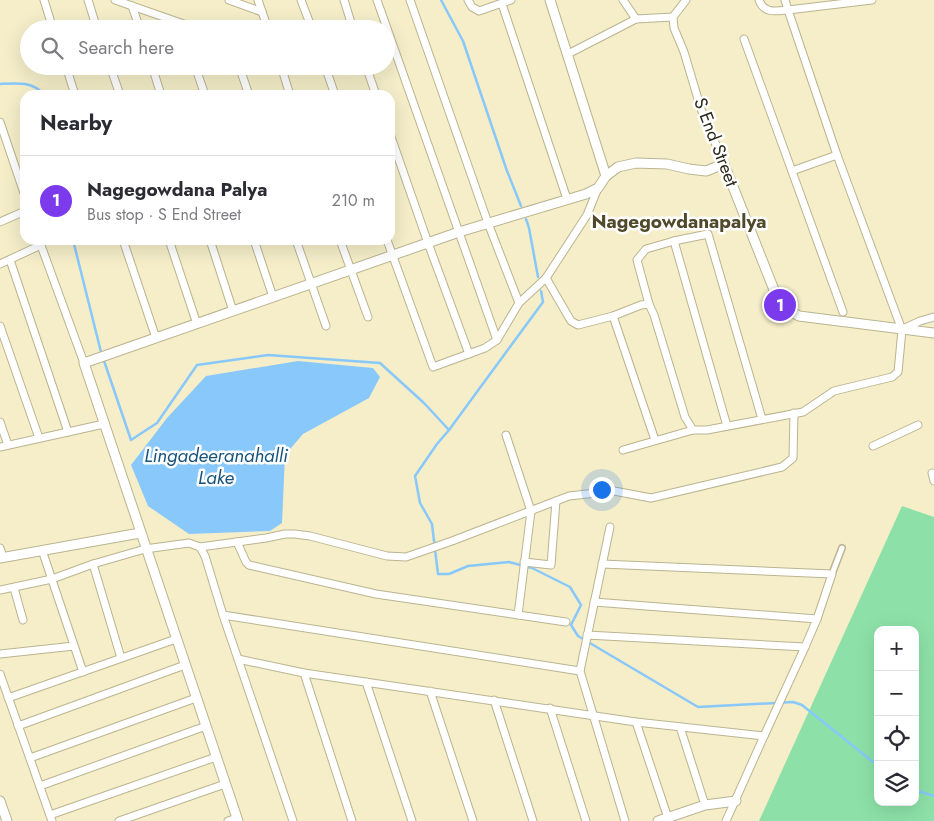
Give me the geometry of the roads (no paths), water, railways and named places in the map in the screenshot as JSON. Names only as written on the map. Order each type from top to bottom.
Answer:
[{"type":"street","points":[[44,0],[51,20]]},
{"type":"street","points":[[88,0],[94,20]]},
{"type":"street","points":[[115,0],[166,20]]},
{"type":"street","points":[[229,0],[262,12]]},
{"type":"street","points":[[258,0],[265,20]]},
{"type":"street","points":[[301,0],[309,20]]},
{"type":"street","points":[[344,0],[351,20]]},
{"type":"street","points":[[377,0],[384,20]]},
{"type":"street","points":[[410,0],[488,224],[519,303]]},
{"type":"street","points":[[468,0],[472,7],[479,11],[511,0]]},
{"type":"street","points":[[550,0],[606,176]]},
{"type":"street","points":[[623,0],[636,19]]},
{"type":"street","points":[[568,54],[636,19],[673,16],[686,0]]},
{"type":"street","points":[[758,0],[762,8],[768,11],[872,0]]},
{"type":"street","points":[[623,450],[693,430],[706,430],[803,412],[834,391],[867,384],[896,375],[898,372],[902,330],[837,155],[785,0]]},
{"type":"street","points":[[502,4],[567,200]]},
{"type":"street","points":[[132,6],[137,20]]},
{"type":"street","name":"S End Street","points":[[673,16],[674,28],[684,52],[701,109],[780,305],[799,316],[934,333]]},
{"type":"street","points":[[744,39],[844,312]]},
{"type":"street","points":[[395,51],[497,340]]},
{"type":"street","points":[[69,75],[73,90]]},
{"type":"street","points":[[113,75],[118,90]]},
{"type":"street","points":[[155,75],[160,90]]},
{"type":"street","points":[[198,75],[203,90]]},
{"type":"street","points":[[242,75],[247,90]]},
{"type":"street","points":[[283,75],[288,90]]},
{"type":"street","points":[[328,75],[333,90]]},
{"type":"street","points":[[369,75],[374,90]]},
{"type":"street","points":[[0,124],[20,182]]},
{"type":"street","points":[[395,148],[469,354]]},
{"type":"street","points":[[792,171],[837,155]]},
{"type":"street","points":[[389,245],[433,367],[485,348],[497,340],[519,303],[546,278],[587,215],[598,188],[606,176],[618,167],[636,163],[667,164],[706,171],[724,164]]},
{"type":"street","points":[[84,363],[459,232],[586,194],[598,188]]},
{"type":"street","points":[[0,222],[20,213]]},
{"type":"street","points":[[693,430],[685,417],[637,260],[646,249],[708,234],[762,419]]},
{"type":"street","points":[[674,241],[727,426]]},
{"type":"street","points":[[0,264],[35,245]]},
{"type":"street","points":[[41,245],[84,363],[206,726],[225,784],[234,820]]},
{"type":"street","points":[[125,245],[156,338]]},
{"type":"street","points":[[171,245],[197,324]]},
{"type":"street","points":[[212,245],[233,311]]},
{"type":"street","points":[[256,245],[273,297]]},
{"type":"street","points":[[298,245],[326,326]]},
{"type":"street","points":[[342,245],[368,317]]},
{"type":"street","points":[[10,260],[68,432]]},
{"type":"street","points":[[546,278],[571,321],[578,325],[649,304]]},
{"type":"street","points":[[613,316],[656,440]]},
{"type":"street","points":[[902,330],[920,321],[934,317]]},
{"type":"street","points":[[0,326],[39,438]]},
{"type":"street","points":[[0,590],[52,579],[93,564],[145,549],[189,543],[200,547],[285,534],[310,536],[387,556],[406,557],[531,512],[569,496],[614,491],[651,498],[782,467],[793,458],[794,413]]},
{"type":"street","points":[[0,422],[8,445]]},
{"type":"street","points":[[0,447],[104,424]]},
{"type":"street","points":[[873,446],[918,425]]},
{"type":"street","points":[[506,434],[531,512],[518,615]]},
{"type":"street","points":[[524,562],[551,565],[556,501]]},
{"type":"street","points":[[610,527],[580,671],[625,821]]},
{"type":"street","points":[[0,548],[1,557],[140,533]]},
{"type":"street","points":[[238,542],[246,562],[249,564],[376,594],[566,622]]},
{"type":"street","points":[[200,547],[205,556],[223,615],[293,821]]},
{"type":"street","points":[[726,821],[817,619],[842,548]]},
{"type":"street","points":[[42,550],[83,672]]},
{"type":"street","points":[[93,564],[121,658]]},
{"type":"street","points":[[602,564],[832,574]]},
{"type":"street","points":[[14,588],[23,620]]},
{"type":"street","points":[[594,602],[817,619]]},
{"type":"street","points":[[223,615],[580,671]]},
{"type":"street","points":[[587,635],[805,647]]},
{"type":"street","points":[[8,698],[176,639]]},
{"type":"street","points":[[0,654],[74,646]]},
{"type":"street","points":[[238,660],[304,673],[636,722],[764,736]]},
{"type":"street","points":[[18,726],[185,666]]},
{"type":"street","points":[[304,673],[352,821]]},
{"type":"street","points":[[0,674],[51,818],[216,756]]},
{"type":"street","points":[[366,682],[412,821]]},
{"type":"street","points":[[430,691],[473,821]]},
{"type":"street","points":[[30,758],[196,698]]},
{"type":"street","points":[[494,700],[533,821]]},
{"type":"street","points":[[550,708],[586,821]]},
{"type":"street","points":[[636,722],[668,818]]},
{"type":"street","points":[[40,786],[206,726]]},
{"type":"street","points":[[680,727],[705,804]]},
{"type":"street","points":[[120,821],[225,784]]},
{"type":"street","points":[[0,801],[6,821]]},
{"type":"street","points":[[658,821],[705,804],[736,801]]},
{"type":"water","name":"Lingadeeranahalli Lake","points":[[298,361],[373,368],[380,377],[369,398],[303,434],[285,455],[282,523],[270,531],[189,534],[148,506],[131,465],[167,418],[206,376]]},
{"type":"waterway","points":[[441,0],[463,41],[507,171],[521,206]]},
{"type":"waterway","points":[[0,84],[18,83],[40,90]]},
{"type":"waterway","points":[[526,219],[538,277]]},
{"type":"waterway","points":[[74,245],[101,352],[131,440],[157,423],[197,365],[268,355],[380,363],[424,403],[449,430],[415,476],[420,503],[432,524],[438,574],[449,574],[468,566],[509,562],[532,568],[570,587],[581,605],[571,625],[578,636],[698,707],[793,702],[802,705],[874,763]]},
{"type":"waterway","points":[[449,430],[543,302],[541,291]]},
{"type":"waterway","points":[[919,791],[934,796]]},
{"type":"place","name":"Nagegowdana Palya","points":[[780,305]]},
{"type":"district","name":"Nagegowdanapalya","points":[[679,221]]}]
